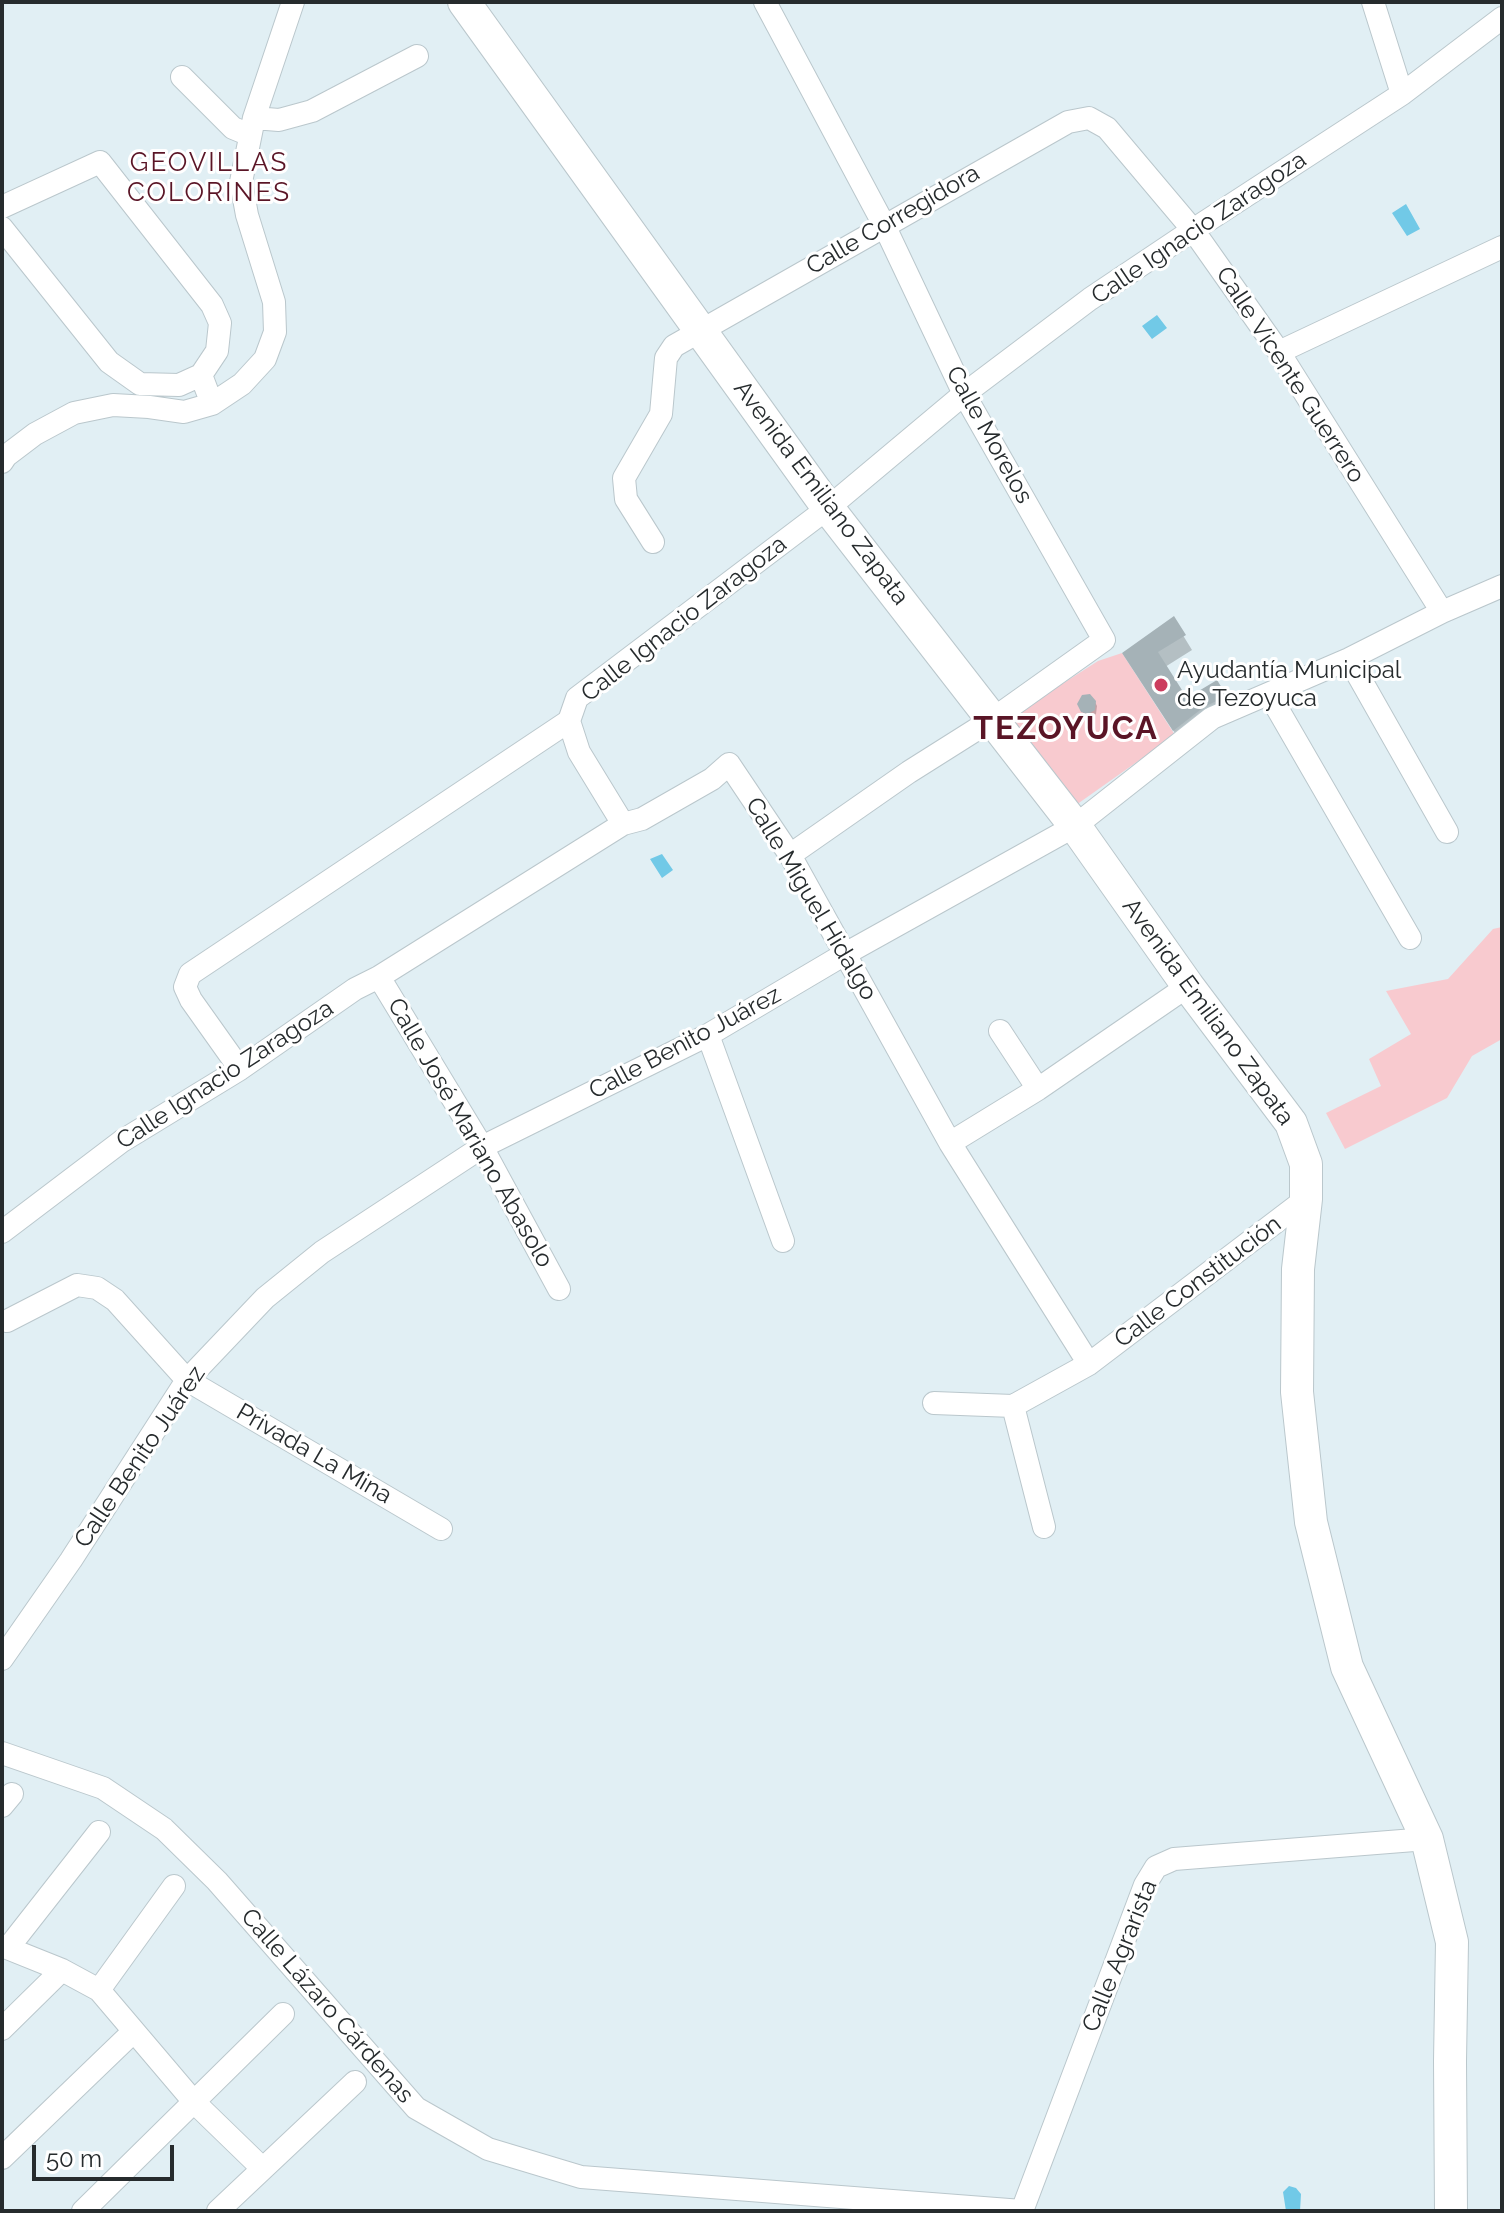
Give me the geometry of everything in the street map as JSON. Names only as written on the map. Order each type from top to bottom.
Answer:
[{"type":"street","points":[[2,462],[35,434],[74,413],[113,405],[184,412],[212,404],[242,384],[265,359],[275,332],[274,302],[247,215],[241,182],[252,127],[293,2]]},
{"type":"street","name":"Avenida Emiliano Zapata","points":[[464,2],[828,508],[1075,826],[1188,986],[1291,1123],[1306,1164],[1306,1199],[1298,1269],[1297,1392],[1311,1522],[1347,1667],[1427,1839],[1452,1942],[1451,2211]]},
{"type":"street","name":"Calle Morelos","points":[[765,2],[884,225],[964,394],[1104,640],[993,719]]},
{"type":"street","points":[[1373,2],[1402,94]]},
{"type":"street","name":"Calle Ignacio Zaragoza","points":[[2,1232],[122,1141],[240,1069],[355,989],[623,824],[579,752],[569,721],[577,698],[828,508],[964,394],[1090,299],[1402,94],[1502,18]]},
{"type":"street","points":[[182,77],[233,128],[252,127],[312,111],[417,56]]},
{"type":"street","name":"Calle Corregidora","points":[[653,542],[626,499],[624,478],[661,414],[666,358],[674,346],[1068,122],[1089,118]]},
{"type":"street","name":"Calle Vicente Guerrero","points":[[1089,118],[1107,128],[1193,230],[1279,352],[1442,612]]},
{"type":"street","points":[[2,207],[100,162],[212,305],[220,323],[217,351],[201,375],[179,385],[140,384],[109,362],[2,228]]},
{"type":"street","points":[[1279,352],[1502,247]]},
{"type":"street","points":[[201,375],[212,404]]},
{"type":"street","name":"Calle Benito Juárez","points":[[2,1659],[71,1560],[187,1380],[265,1298],[322,1252],[482,1147],[708,1035],[845,954],[1075,826],[1212,718],[1349,659],[1502,586]]},
{"type":"street","points":[[1349,659],[1447,832]]},
{"type":"street","points":[[1269,694],[1410,938]]},
{"type":"street","points":[[790,855],[909,772],[993,719]]},
{"type":"street","points":[[240,1069],[191,1000],[185,987],[190,974],[569,721]]},
{"type":"street","name":"Calle Miguel Hidalgo","points":[[623,824],[642,819],[712,779],[729,764],[790,855],[950,1143],[1089,1364]]},
{"type":"street","name":"Calle José Mariano Abasolo","points":[[379,977],[482,1147],[559,1289]]},
{"type":"street","points":[[950,1143],[1038,1089],[1188,986]]},
{"type":"street","points":[[1000,1031],[1038,1089]]},
{"type":"street","points":[[708,1035],[783,1241]]},
{"type":"street","name":"Calle Constitución","points":[[1013,1406],[1089,1364],[1306,1199]]},
{"type":"street","name":"Privada La Mina","points":[[7,1321],[77,1285],[97,1288],[115,1300],[187,1380],[441,1529]]},
{"type":"street","points":[[934,1403],[1013,1406],[1044,1527]]},
{"type":"street","name":"Calle Lázaro Cárdenas","points":[[2,1753],[103,1788],[164,1829],[217,1881],[416,2108],[488,2149],[581,2177],[880,2206],[1022,2211]]},
{"type":"street","points":[[99,1832],[5,1947],[62,1970],[99,1990],[195,2103],[262,2168]]},
{"type":"street","name":"Calle Agrarista","points":[[1022,2211],[1145,1885],[1156,1867],[1174,1859],[1427,1839]]},
{"type":"street","points":[[99,1990],[174,1886]]},
{"type":"street","points":[[2,2029],[62,1970]]},
{"type":"street","points":[[83,2211],[283,2014]]},
{"type":"street","points":[[2,2158],[133,2032]]},
{"type":"street","points":[[218,2211],[355,2082]]},
{"type":"shaded area","points":[[1122,653],[1175,735],[1076,805],[1009,718],[1098,661]]},
{"type":"shaded area","points":[[1502,927],[1502,1039],[1472,1056],[1447,1098],[1345,1149],[1326,1113],[1381,1086],[1369,1059],[1411,1034],[1386,991],[1448,979],[1493,929]]},
{"type":"water","points":[[1406,204],[1420,229],[1407,236],[1392,213]]},
{"type":"water","points":[[1157,315],[1167,328],[1152,339],[1142,326]]},
{"type":"water","points":[[662,854],[673,870],[662,878],[650,859]]},
{"type":"water","points":[[1289,2186],[1301,2194],[1300,2211],[1286,2211],[1283,2192]]},
{"type":"building","points":[[1174,616],[1186,635],[1158,652],[1187,698],[1217,680],[1227,696],[1204,707],[1173,731],[1122,653]]},
{"type":"building","points":[[1090,694],[1096,701],[1095,710],[1088,714],[1081,712],[1077,704],[1082,695]]},
{"type":"place","name":"Ayudantía Municipal de Tezoyuca","points":[[1161,685]]},
{"type":"district","name":"GEOVILLAS COLORINES","points":[[209,178]]},
{"type":"district","name":"TEZOYUCA","points":[[1066,729]]}]
